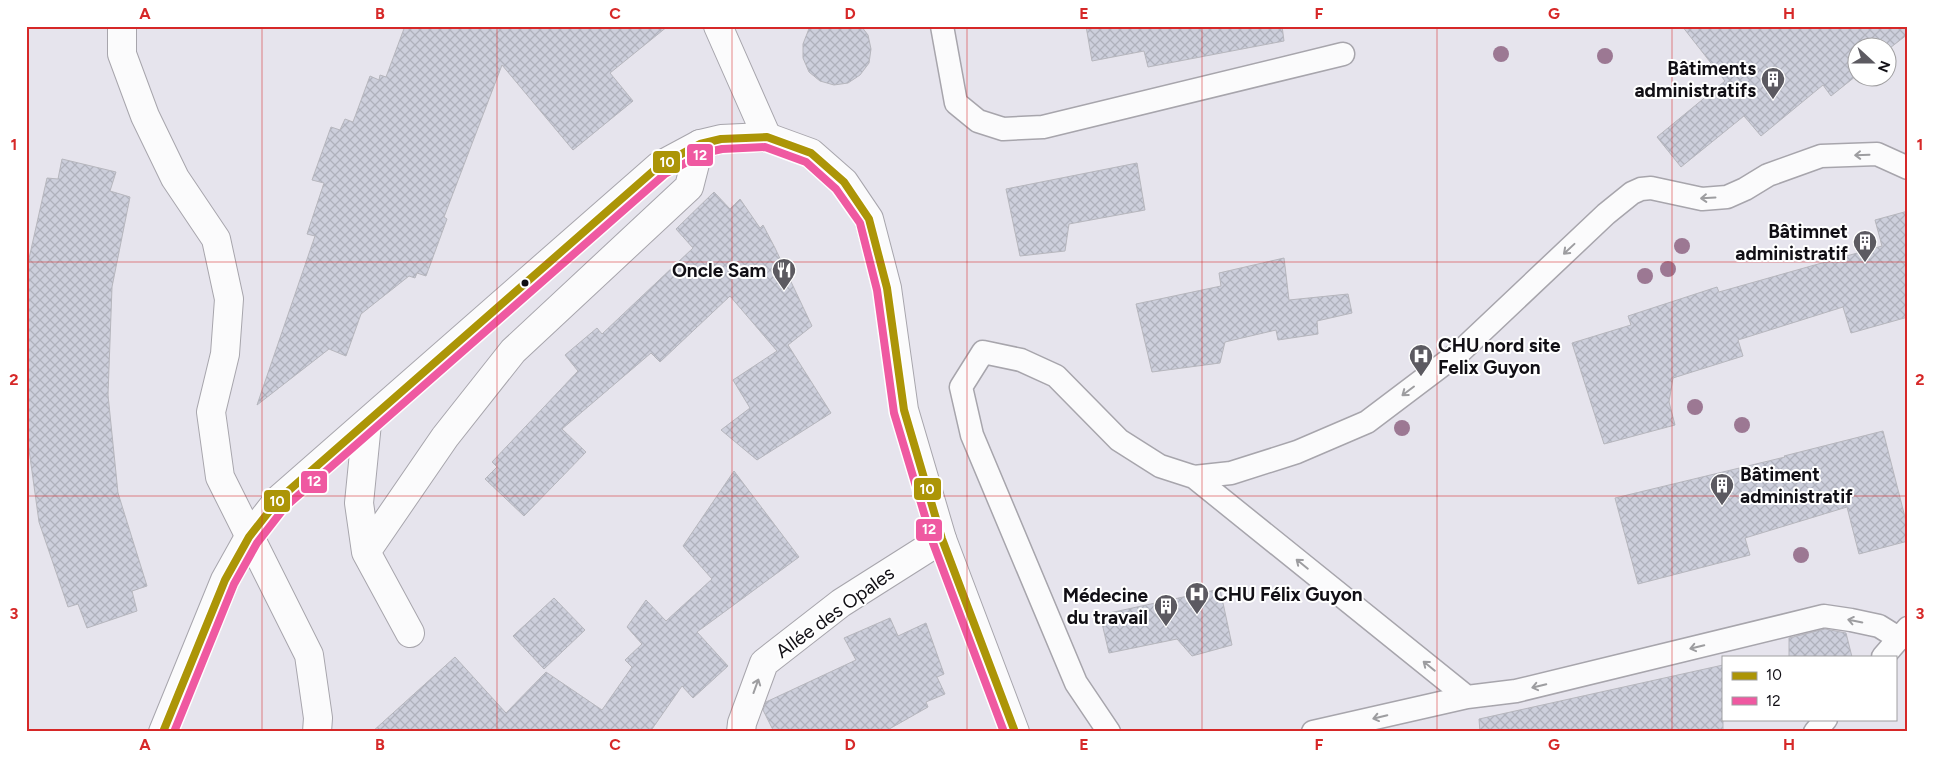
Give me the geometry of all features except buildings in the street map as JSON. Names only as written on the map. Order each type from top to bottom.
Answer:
[{"type":"street","points":[[122,26],[122,54],[145,116],[175,178],[216,239],[228,299],[225,354],[211,412],[220,477],[309,655],[318,718],[317,732]]},
{"type":"street","points":[[718,26],[767,137]]},
{"type":"street","points":[[163,732],[225,580],[249,537],[278,500],[659,166],[700,144],[722,139],[767,137],[811,153],[844,182],[869,219],[887,288],[904,410],[942,539],[1015,732]]},
{"type":"street","points":[[366,552],[445,437],[513,351],[689,187],[700,144]]},
{"type":"street","points":[[367,423],[359,503],[366,552],[410,633]]},
{"type":"street","name":"Allée des Opales","points":[[741,732],[742,723],[764,663],[841,602],[942,539]]},
{"type":"lane","points":[[942,26],[956,103],[978,121],[1003,129],[1043,127],[1342,54]]},
{"type":"lane","points":[[1194,477],[1231,473],[1297,452],[1367,422],[1461,351],[1606,214],[1632,193],[1651,188],[1702,199],[1727,197],[1768,174],[1820,156],[1877,154],[1908,168]]},
{"type":"lane","points":[[1109,732],[1076,683],[972,435],[962,387],[983,352],[1021,360],[1056,376],[1119,440],[1160,466],[1194,477],[1467,697]]},
{"type":"lane","points":[[1313,732],[1467,697],[1516,691],[1824,616],[1879,626],[1904,634],[1884,656]]},
{"type":"lane","points":[[1815,732],[1825,720]]},
{"type":"transit line","name":"10","points":[[163,732],[225,580],[249,537],[278,500],[659,166],[700,144],[721,139],[767,137],[811,153],[844,182],[869,219],[887,288],[904,410],[942,539],[1015,732]]},
{"type":"transit line","name":"12","points":[[174,732],[234,584],[257,543],[285,507],[665,174],[704,153],[722,149],[765,147],[806,162],[836,189],[860,223],[877,290],[894,413],[933,543],[1004,732]]},
{"type":"place","name":"Bâtiments administratifs","points":[[1773,100]]},
{"type":"place","name":"Bâtimnet administratif","points":[[1865,263]]},
{"type":"place","name":"Oncle Sam","points":[[784,291]]},
{"type":"place","name":"CHU nord site Felix Guyon","points":[[1421,377]]},
{"type":"place","name":"Bâtiment administratif","points":[[1722,506]]},
{"type":"place","name":"CHU Félix Guyon","points":[[1197,615]]},
{"type":"place","name":"Médecine du travail","points":[[1166,627]]}]
